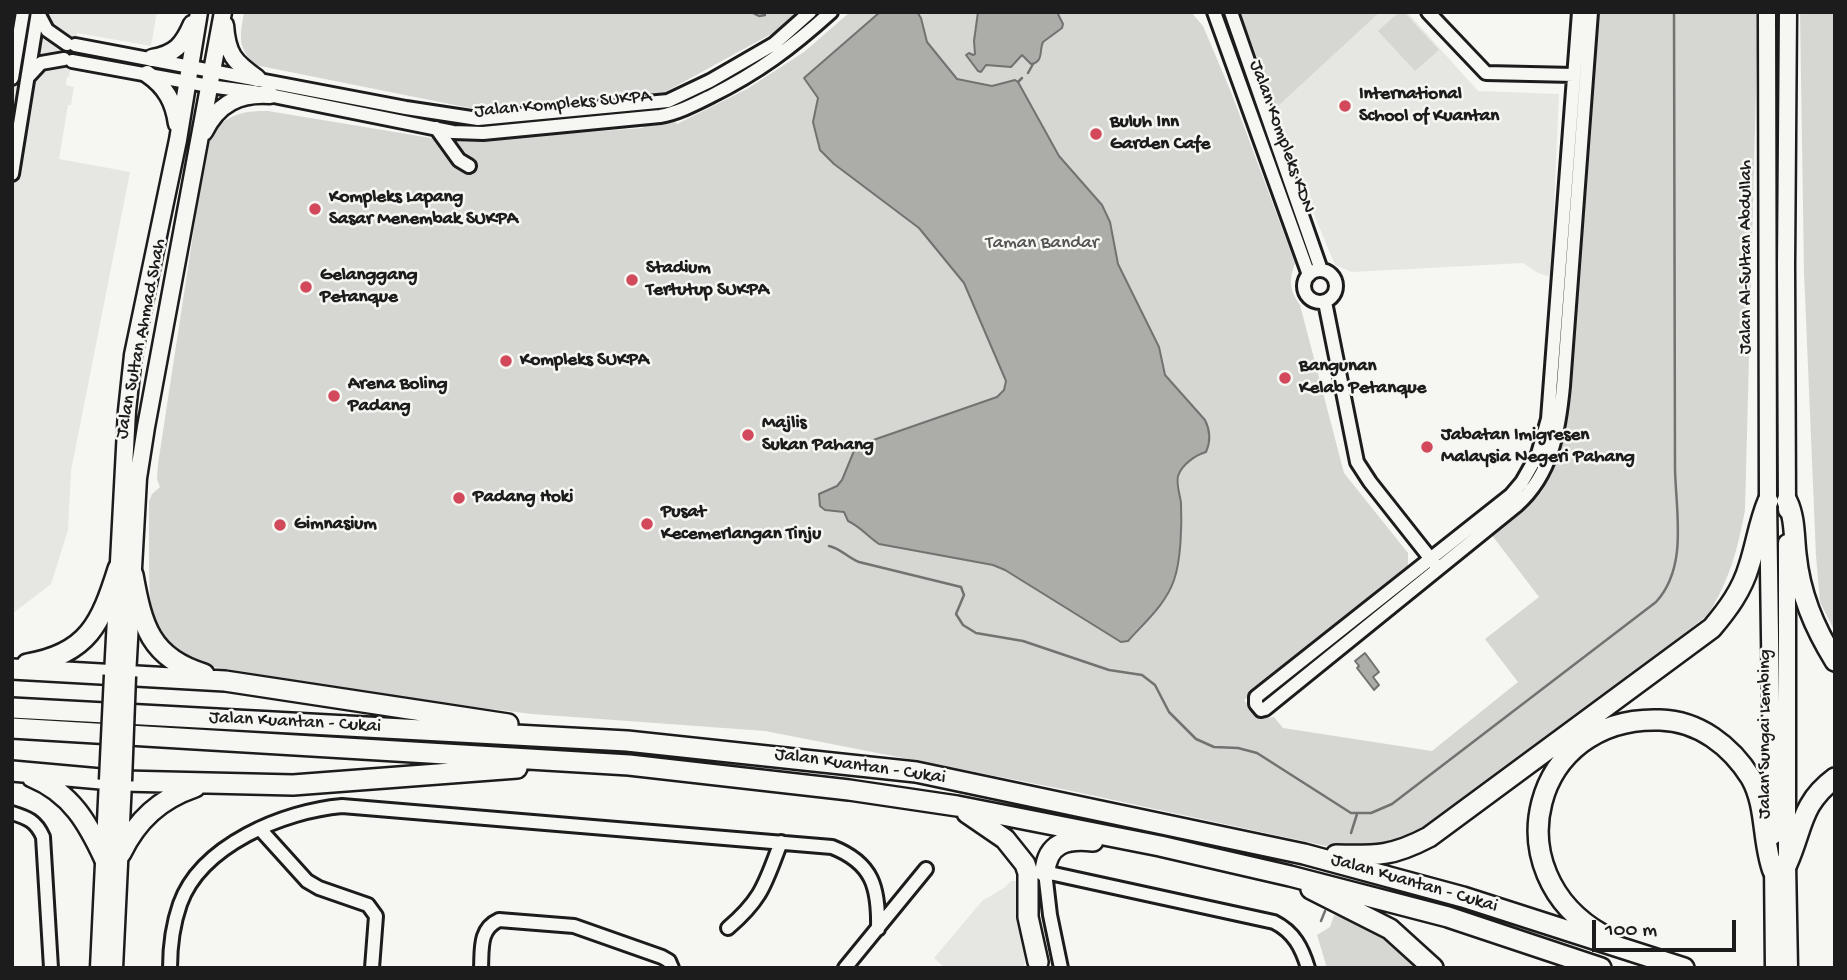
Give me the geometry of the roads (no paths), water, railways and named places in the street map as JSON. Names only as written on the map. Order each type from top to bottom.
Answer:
[{"type":"highway","points":[[1304,854],[1379,855],[1404,850],[1429,837],[1689,647],[1712,628],[1730,606],[1778,501],[1791,510],[1796,556],[1806,605],[1835,661]]},
{"type":"highway","points":[[12,668],[61,656],[87,638],[125,572]]},
{"type":"highway","points":[[125,572],[144,625],[163,654],[178,664],[225,681]]},
{"type":"highway","points":[[12,668],[225,681],[514,724],[573,738]]},
{"type":"highway","name":"Jalan Kuantan - Cukai","points":[[12,708],[573,738],[695,747],[916,772],[1304,854],[1463,897],[1684,968]]},
{"type":"highway","points":[[1630,950],[1591,928],[1558,897],[1545,871],[1538,841],[1538,820],[1543,799],[1557,769],[1584,740],[1610,726],[1641,719],[1668,720],[1691,726],[1715,738],[1737,759],[1752,781],[1762,809],[1768,857],[1780,868],[1809,806],[1835,778]]},
{"type":"highway","name":"Jalan Kuantan - Cukai","points":[[12,728],[574,761],[784,781],[957,806],[1160,846],[1290,876],[1448,917],[1601,968]]},
{"type":"highway","points":[[14,772],[115,781],[293,785],[521,768],[574,761]]},
{"type":"highway","points":[[14,772],[52,786],[67,798],[113,857],[138,823],[164,800],[188,789],[213,783]]},
{"type":"highway","points":[[957,806],[1005,839],[1025,864],[1028,873],[1028,917],[1037,966]]},
{"type":"highway","points":[[1045,872],[1048,854],[1068,841],[1160,846]]},
{"type":"highway","points":[[1290,876],[1333,902],[1390,929],[1433,968]]},
{"type":"main road","name":"Jalan Sultan Ahmad Shah","points":[[113,857],[125,572],[127,411],[133,355],[189,82],[198,12]]},
{"type":"main road","points":[[178,140],[173,102],[149,66],[183,44],[198,12]]},
{"type":"main road","name":"Jalan Sultan Ahmad Shah","points":[[125,572],[146,427],[224,12]]},
{"type":"main road","points":[[224,12],[227,45],[232,56],[240,66],[257,78]]},
{"type":"main road","name":"Jalan Al-Sultan Abdullah","points":[[1778,501],[1786,265],[1788,12]]},
{"type":"main road","name":"Jalan Al-Sultan Abdullah","points":[[1767,17],[1778,501]]},
{"type":"main road","points":[[199,148],[205,129],[223,107],[248,95],[270,95]]},
{"type":"main road","name":"Jalan Sungai Lembing","points":[[1778,501],[1782,967]]},
{"type":"main road","points":[[99,968],[113,857]]},
{"type":"main road","points":[[113,857],[114,968]]},
{"type":"street","points":[[12,78],[23,12]]},
{"type":"street","points":[[38,12],[47,30],[71,44],[149,66]]},
{"type":"street","points":[[12,174],[38,12]]},
{"type":"street","name":"Jalan Kompleks SUKPA","points":[[149,66],[212,69],[470,119],[661,103],[710,81],[774,44],[810,12]]},
{"type":"street","name":"Jalan Kompleks SUKPA","points":[[149,66],[189,82],[475,133],[667,115],[702,101],[759,69],[793,46],[831,12]]},
{"type":"street","name":"Jalan Kompleks KDN","points":[[1214,12],[1315,272]]},
{"type":"street","name":"Jalan Kompleks KDN","points":[[1231,12],[1315,272]]},
{"type":"street","points":[[1428,12],[1486,73],[1574,75]]},
{"type":"street","points":[[1579,12],[1574,75],[1579,91]]},
{"type":"street","points":[[1564,294],[1548,419],[1538,454],[1522,482],[1511,495],[1256,697],[1256,704],[1261,710],[1522,500],[1550,457],[1560,416],[1564,294],[1579,91],[1591,12]]},
{"type":"street","points":[[29,76],[41,62],[68,60],[149,66]]},
{"type":"street","points":[[436,128],[459,160],[469,166]]},
{"type":"street","points":[[1315,272],[1330,273],[1336,284],[1335,293],[1325,302],[1315,301],[1308,296],[1304,288],[1315,272]]},
{"type":"street","points":[[1325,302],[1357,462],[1438,569]]},
{"type":"street","points":[[170,968],[180,903],[190,885],[219,853],[260,829],[319,807],[342,806],[832,847],[858,861],[875,885],[879,901],[878,929]]},
{"type":"street","points":[[12,813],[30,818],[43,837],[51,968]]},
{"type":"street","points":[[260,829],[307,881],[373,909],[376,916],[372,968]]},
{"type":"street","points":[[728,928],[746,913],[761,893],[781,842]]},
{"type":"street","points":[[845,968],[926,869]]},
{"type":"street","points":[[1061,968],[1050,915],[1045,872],[1274,922],[1284,927],[1298,942],[1308,968]]},
{"type":"street","points":[[481,968],[484,932],[490,924],[499,920],[574,926],[663,957],[669,961],[672,968]]},
{"type":"waterway","points":[[751,12],[759,16],[765,15]]},
{"type":"waterway","points":[[829,546],[859,562],[961,587],[964,595],[956,614],[963,625],[976,633],[1023,641],[1109,670],[1142,675],[1155,685],[1169,712],[1196,739],[1214,747],[1238,748],[1257,753],[1351,813],[1371,813],[1392,804],[1656,602],[1673,573],[1678,539],[1675,469],[1674,12]]},
{"type":"waterway","points":[[1028,73],[1033,64]]},
{"type":"waterway","points":[[1018,82],[1022,78]]},
{"type":"waterway","points":[[1351,833],[1357,814]]},
{"type":"waterway","points":[[1321,921],[1325,911]]},
{"type":"place","name":"International School of Kuantan","points":[[1345,106]]},
{"type":"place","name":"Buluh Inn Garden Cafe","points":[[1096,134]]},
{"type":"place","name":"Kompleks Lapang Sasar Menembak SUKPA","points":[[315,209]]},
{"type":"place","name":"Stadium Tertutup SUKPA","points":[[632,280]]},
{"type":"place","name":"Gelanggang Petanque","points":[[306,287]]},
{"type":"place","name":"Kompleks SUKPA","points":[[506,361]]},
{"type":"place","name":"Bangunan Kelab Petanque","points":[[1285,378]]},
{"type":"place","name":"Arena Boling Padang","points":[[334,396]]},
{"type":"place","name":"Majlis Sukan Pahang","points":[[748,435]]},
{"type":"place","name":"Jabatan Imigresen Malaysia Negeri Pahang","points":[[1427,447]]},
{"type":"place","name":"Padang Hoki","points":[[459,498]]},
{"type":"place","name":"Pusat Kecemerlangan Tinju","points":[[647,524]]},
{"type":"place","name":"Gimnasium","points":[[280,525]]},
{"type":"park label","name":"Taman Bandar","points":[[1042,244]]}]
